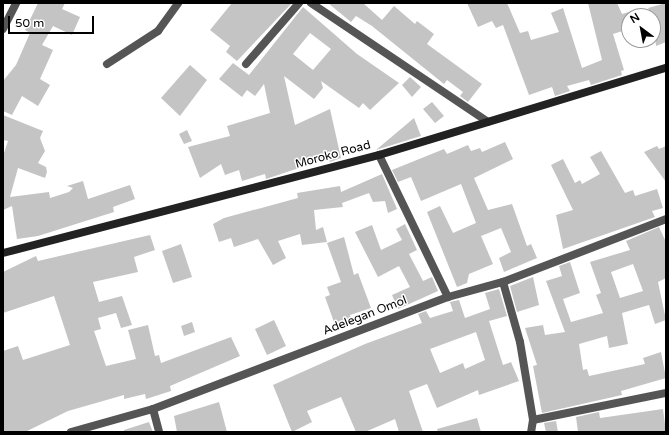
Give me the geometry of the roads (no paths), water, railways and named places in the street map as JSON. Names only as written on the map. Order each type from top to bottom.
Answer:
[{"type":"street","points":[[3,29],[16,3]]},
{"type":"street","points":[[107,64],[158,31],[178,3]]},
{"type":"street","points":[[246,64],[298,3]]},
{"type":"street","points":[[311,3],[488,122]]},
{"type":"street","name":"Moroko Road","points":[[3,253],[379,155],[666,68]]},
{"type":"street","points":[[379,155],[448,297]]},
{"type":"street","name":"Adelegan Omol","points":[[72,432],[153,409],[448,297],[503,282],[666,219]]},
{"type":"street","points":[[503,282],[520,342],[533,420],[531,432]]},
{"type":"street","points":[[533,420],[608,407],[666,393]]},
{"type":"street","points":[[153,409],[158,432]]}]
